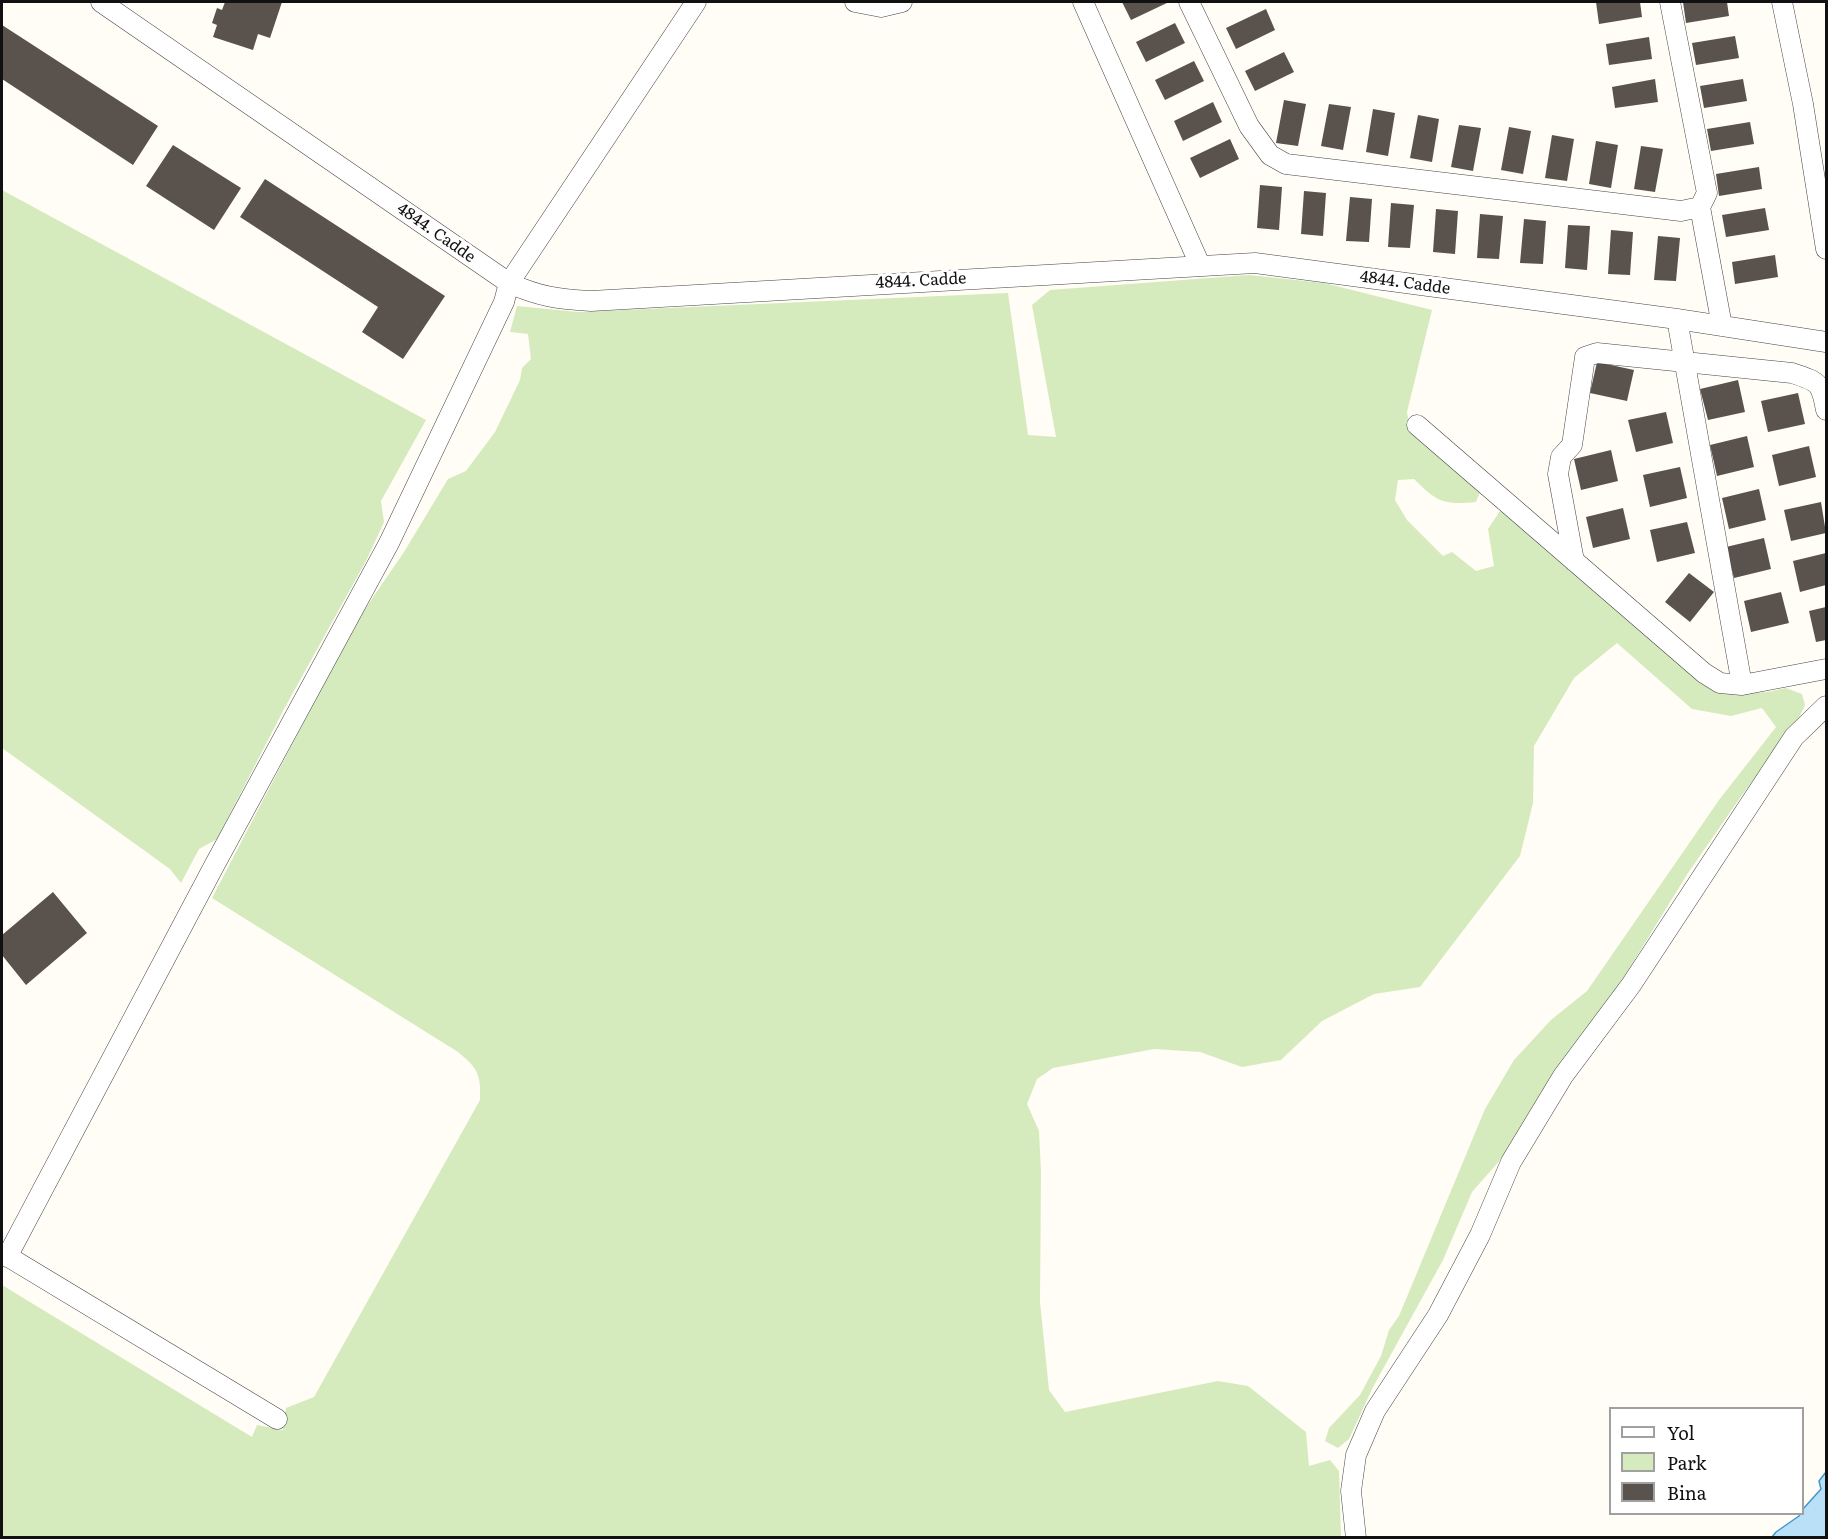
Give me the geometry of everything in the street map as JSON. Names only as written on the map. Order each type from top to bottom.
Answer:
[{"type":"street","name":"4844. Cadde","points":[[101,2],[509,283],[532,294],[557,299],[591,301],[1255,263],[1677,319],[1827,342]]},
{"type":"street","points":[[277,1419],[4,1255],[389,543],[504,302],[509,283],[696,2]]},
{"type":"street","points":[[855,2],[882,7],[902,2]]},
{"type":"street","points":[[1083,2],[1200,265]]},
{"type":"street","points":[[1189,2],[1249,126],[1270,155],[1286,164],[1681,211],[1700,207]]},
{"type":"street","points":[[1670,2],[1707,193],[1700,207],[1722,326]]},
{"type":"street","points":[[1782,2],[1803,104],[1827,249]]},
{"type":"street","points":[[1677,319],[1742,685]]},
{"type":"street","points":[[1574,561],[1558,474],[1561,457],[1572,445],[1585,357],[1597,353],[1792,373],[1813,380],[1822,390],[1827,410]]},
{"type":"street","points":[[1417,425],[1704,673],[1720,683],[1742,685],[1827,669]]},
{"type":"street","points":[[1356,1538],[1351,1491],[1356,1455],[1375,1411],[1438,1315],[1480,1235],[1511,1162],[1563,1076],[1631,985],[1794,737],[1827,706]]},
{"type":"green space","points":[[2,190],[426,420],[381,501],[384,522],[367,559],[284,709],[217,839],[199,849],[181,883],[170,869],[2,748]]},
{"type":"green space","points":[[1249,275],[1324,283],[1432,310],[1407,412],[1410,430],[1482,487],[1476,502],[1456,503],[1435,497],[1414,479],[1398,480],[1395,500],[1407,520],[1443,556],[1452,552],[1476,571],[1494,566],[1488,529],[1500,511],[1516,520],[1738,694],[1786,688],[1802,694],[1805,705],[1800,716],[1688,873],[1622,980],[1550,1079],[1509,1150],[1472,1192],[1443,1260],[1373,1387],[1349,1439],[1338,1448],[1325,1441],[1329,1428],[1360,1395],[1381,1356],[1389,1330],[1399,1316],[1485,1109],[1514,1060],[1551,1020],[1587,991],[1719,800],[1776,727],[1762,708],[1731,716],[1692,709],[1617,643],[1574,678],[1534,746],[1533,803],[1520,856],[1420,987],[1374,994],[1322,1021],[1281,1060],[1242,1067],[1200,1052],[1154,1049],[1053,1068],[1037,1079],[1027,1104],[1039,1131],[1040,1302],[1049,1390],[1065,1412],[1218,1381],[1248,1386],[1306,1432],[1309,1466],[1330,1460],[1339,1471],[1341,1537],[2,1537],[2,1285],[252,1437],[257,1425],[283,1430],[286,1408],[314,1397],[480,1100],[477,1073],[458,1052],[212,898],[356,622],[404,552],[448,479],[466,471],[495,432],[520,380],[522,368],[531,359],[528,334],[510,332],[517,306],[578,312],[1008,293],[1028,435],[1056,437],[1032,305],[1050,290]]},
{"type":"water","points":[[1826,1472],[1826,1537],[1772,1537],[1800,1515],[1804,1515],[1804,1508],[1821,1489],[1819,1481]]},
{"type":"building","points":[[225,2],[282,2],[270,38],[258,34],[253,50],[213,37],[217,25],[212,23],[217,8],[222,10]]},
{"type":"building","points":[[1122,2],[1169,2],[1131,20]]},
{"type":"building","points":[[1596,2],[1640,2],[1642,17],[1599,24]]},
{"type":"building","points":[[1683,2],[1727,2],[1729,16],[1686,23]]},
{"type":"building","points":[[1266,9],[1275,30],[1236,49],[1226,28]]},
{"type":"building","points":[[1175,23],[1185,43],[1146,62],[1136,42]]},
{"type":"building","points":[[2,25],[158,126],[133,165],[2,79]]},
{"type":"building","points":[[1735,36],[1739,58],[1696,65],[1692,43]]},
{"type":"building","points":[[1649,37],[1652,59],[1609,65],[1606,44]]},
{"type":"building","points":[[1284,52],[1294,72],[1255,91],[1245,71]]},
{"type":"building","points":[[1194,61],[1204,81],[1165,100],[1155,80]]},
{"type":"building","points":[[1655,79],[1658,102],[1615,108],[1612,87]]},
{"type":"building","points":[[1743,79],[1747,101],[1704,108],[1700,86]]},
{"type":"building","points":[[1284,100],[1306,104],[1298,146],[1276,143]]},
{"type":"building","points":[[1213,102],[1222,122],[1183,141],[1174,121]]},
{"type":"building","points":[[1329,104],[1351,107],[1343,150],[1321,146]]},
{"type":"building","points":[[1373,109],[1395,113],[1388,156],[1366,152]]},
{"type":"building","points":[[1418,115],[1439,119],[1432,162],[1410,158]]},
{"type":"building","points":[[1750,122],[1754,144],[1711,151],[1707,129]]},
{"type":"building","points":[[1459,125],[1481,128],[1473,171],[1451,167]]},
{"type":"building","points":[[1509,127],[1531,131],[1523,174],[1501,170]]},
{"type":"building","points":[[1552,135],[1574,139],[1567,181],[1545,178]]},
{"type":"building","points":[[1230,139],[1239,159],[1200,178],[1190,158]]},
{"type":"building","points":[[1596,141],[1618,145],[1611,188],[1589,184]]},
{"type":"building","points":[[173,145],[241,188],[214,230],[146,186]]},
{"type":"building","points":[[1641,146],[1663,149],[1655,192],[1634,189]]},
{"type":"building","points":[[1759,167],[1762,189],[1719,196],[1716,174]]},
{"type":"building","points":[[265,179],[445,296],[403,359],[362,332],[378,307],[240,217]]},
{"type":"building","points":[[1260,185],[1282,187],[1279,230],[1257,228]]},
{"type":"building","points":[[1304,191],[1326,193],[1323,236],[1301,234]]},
{"type":"building","points":[[1350,197],[1372,199],[1369,242],[1346,241]]},
{"type":"building","points":[[1391,203],[1414,205],[1410,248],[1388,247]]},
{"type":"building","points":[[1765,208],[1769,230],[1726,237],[1722,215]]},
{"type":"building","points":[[1436,209],[1458,211],[1455,254],[1433,252]]},
{"type":"building","points":[[1480,214],[1503,216],[1499,259],[1477,258]]},
{"type":"building","points":[[1524,219],[1546,221],[1543,264],[1520,263]]},
{"type":"building","points":[[1568,225],[1590,226],[1587,270],[1565,268]]},
{"type":"building","points":[[1611,230],[1633,232],[1630,275],[1608,274]]},
{"type":"building","points":[[1658,236],[1680,238],[1676,281],[1654,280]]},
{"type":"building","points":[[1775,255],[1778,277],[1735,284],[1732,262]]},
{"type":"building","points":[[1597,362],[1634,370],[1627,401],[1590,393]]},
{"type":"building","points":[[1738,380],[1745,412],[1708,420],[1700,389]]},
{"type":"building","points":[[1798,393],[1805,424],[1768,432],[1761,401]]},
{"type":"building","points":[[1666,412],[1673,443],[1636,452],[1628,420]]},
{"type":"building","points":[[1747,436],[1754,467],[1717,476],[1710,445]]},
{"type":"building","points":[[1809,446],[1816,477],[1779,486],[1772,455]]},
{"type":"building","points":[[1611,450],[1618,481],[1581,490],[1574,459]]},
{"type":"building","points":[[1680,467],[1687,498],[1650,507],[1643,475]]},
{"type":"building","points":[[1759,489],[1766,520],[1729,529],[1722,498]]},
{"type":"building","points":[[1821,502],[1826,533],[1791,541],[1784,510]]},
{"type":"building","points":[[1623,508],[1630,539],[1593,548],[1586,517]]},
{"type":"building","points":[[1687,522],[1695,553],[1657,562],[1650,530]]},
{"type":"building","points":[[1764,538],[1771,569],[1734,578],[1726,547]]},
{"type":"building","points":[[1826,553],[1826,585],[1800,592],[1793,561]]},
{"type":"building","points":[[1689,573],[1714,592],[1690,622],[1665,602]]},
{"type":"building","points":[[1781,592],[1789,623],[1751,632],[1744,601]]},
{"type":"building","points":[[1826,607],[1826,640],[1816,642],[1809,611]]},
{"type":"building","points":[[53,892],[87,933],[26,985],[2,955],[2,935]]}]
